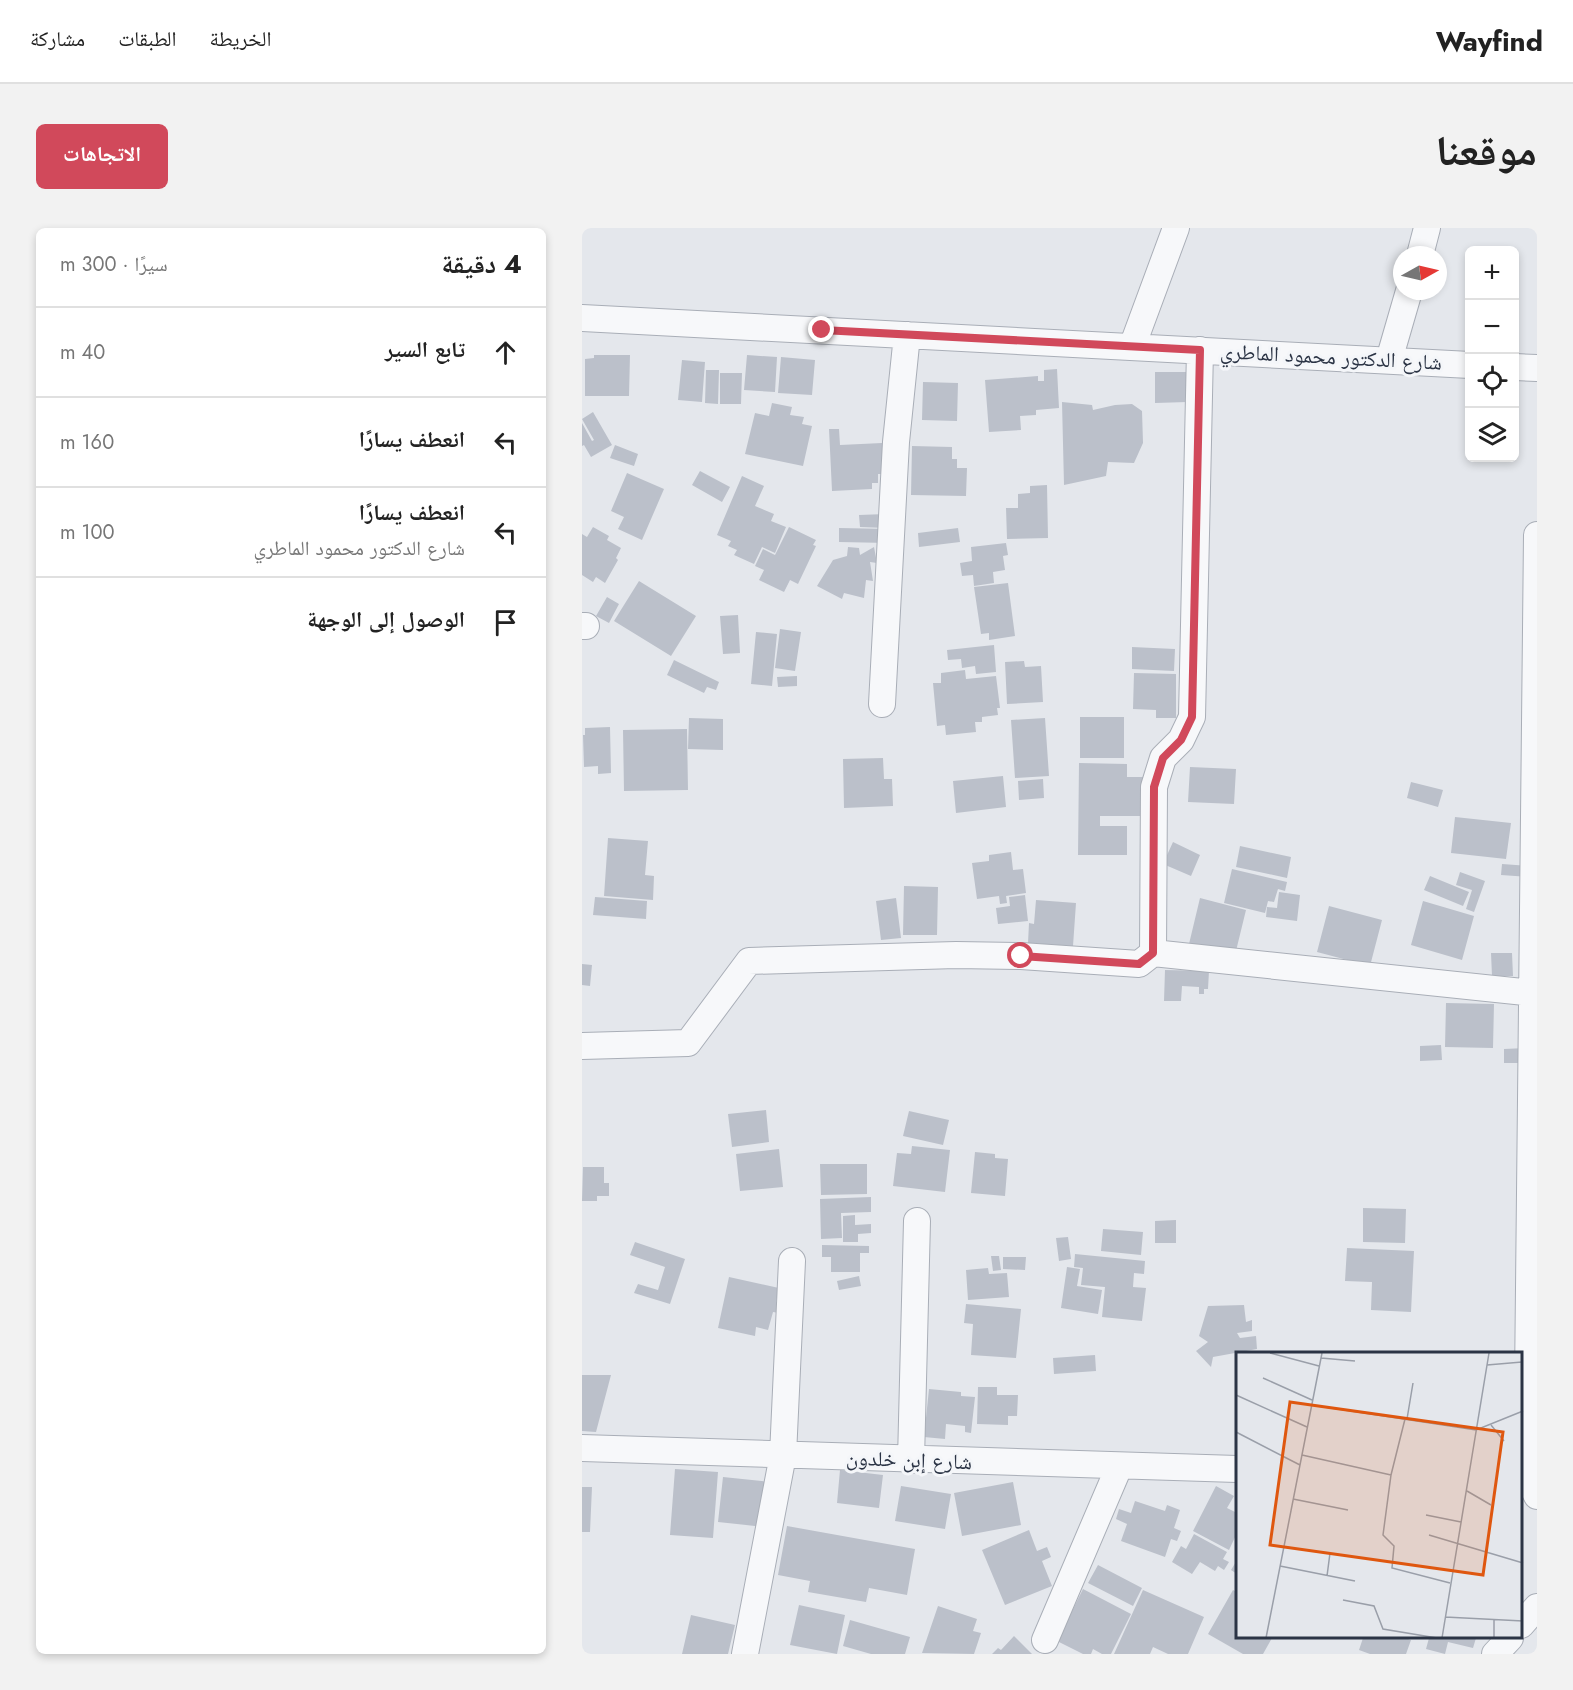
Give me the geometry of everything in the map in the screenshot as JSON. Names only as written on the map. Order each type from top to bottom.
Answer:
[{"type":"street","points":[[1132,347],[1176,228]]},
{"type":"street","points":[[1422,246],[1427,228]]},
{"type":"street","points":[[1389,360],[1406,300]]},
{"type":"street","name":"شارع الدكتور محمود الماطري","points":[[582,318],[1465,364]]},
{"type":"street","points":[[882,704],[896,442],[907,335]]},
{"type":"street","points":[[1153,953],[1154,787],[1163,758],[1181,740],[1192,717],[1200,350]]},
{"type":"street","points":[[1519,367],[1537,368]]},
{"type":"street","points":[[1530,1481],[1533,1321],[1537,535]]},
{"type":"street","points":[[582,1046],[688,1043],[749,961],[956,955],[1021,956],[1139,964],[1153,953],[1534,1004]]},
{"type":"street","points":[[911,1460],[918,1221]]},
{"type":"street","points":[[745,1654],[783,1455],[792,1261]]},
{"type":"street","name":"شارع إبن خلدون","points":[[582,1448],[1236,1470]]},
{"type":"street","points":[[1045,1640],[1119,1467]]},
{"type":"street","points":[[1522,1624],[1537,1607]]},
{"type":"street","points":[[1495,1654],[1508,1639]]},
{"type":"building","points":[[594,355],[630,355],[629,396],[585,396],[585,359],[594,358]]},
{"type":"building","points":[[747,355],[777,357],[775,392],[744,390]]},
{"type":"building","points":[[781,357],[815,360],[812,395],[778,393]]},
{"type":"building","points":[[682,360],[705,362],[702,402],[678,400]]},
{"type":"building","points":[[1057,369],[1059,408],[1036,410],[1036,415],[1020,416],[1021,430],[989,432],[985,380],[1038,376],[1038,381],[1044,381],[1044,370]]},
{"type":"building","points":[[706,370],[719,370],[718,404],[705,403]]},
{"type":"building","points":[[1155,372],[1187,372],[1187,402],[1155,403]]},
{"type":"building","points":[[720,373],[742,373],[741,404],[720,404]]},
{"type":"building","points":[[923,382],[958,383],[957,421],[922,420]]},
{"type":"building","points":[[1062,402],[1092,405],[1093,410],[1132,404],[1142,411],[1143,443],[1134,463],[1108,462],[1106,476],[1064,485]]},
{"type":"building","points":[[772,403],[792,407],[790,415],[804,417],[802,424],[812,426],[803,466],[745,454],[755,413],[769,416]]},
{"type":"building","points":[[593,412],[612,445],[591,457],[584,445],[582,446],[582,423],[592,441],[594,440],[582,419]]},
{"type":"building","points":[[829,429],[839,429],[840,445],[882,443],[884,474],[878,474],[878,483],[872,483],[872,489],[832,491]]},
{"type":"building","points":[[615,445],[638,454],[634,466],[610,458]]},
{"type":"building","points":[[912,446],[952,447],[952,459],[957,459],[957,468],[967,468],[966,496],[911,495]]},
{"type":"building","points":[[700,471],[730,487],[722,502],[692,485]]},
{"type":"building","points":[[627,473],[664,489],[642,540],[618,529],[624,517],[611,511]]},
{"type":"building","points":[[742,476],[764,486],[755,506],[774,514],[771,521],[786,527],[775,553],[762,547],[754,564],[734,555],[737,550],[728,546],[731,541],[717,535]]},
{"type":"building","points":[[1047,485],[1048,538],[1007,539],[1006,508],[1018,508],[1018,494],[1030,493],[1030,486]]},
{"type":"building","points":[[886,514],[887,528],[860,527],[859,515]]},
{"type":"building","points":[[593,527],[609,536],[607,540],[621,548],[616,558],[618,560],[605,583],[596,577],[593,582],[582,575],[582,534],[587,537]]},
{"type":"building","points":[[789,527],[816,540],[813,545],[816,546],[798,584],[790,580],[784,592],[759,580],[764,570],[755,566],[763,549],[775,555]]},
{"type":"building","points":[[839,528],[890,529],[889,543],[839,542]]},
{"type":"building","points":[[958,528],[960,542],[919,547],[918,533]]},
{"type":"building","points":[[1006,543],[1008,555],[1003,556],[1005,570],[993,572],[994,583],[974,586],[973,575],[962,576],[960,563],[972,561],[971,547]]},
{"type":"building","points":[[848,547],[859,548],[860,555],[874,547],[877,563],[870,562],[873,581],[866,580],[864,598],[844,593],[842,599],[817,586],[833,560],[847,556]]},
{"type":"building","points":[[639,581],[696,616],[671,656],[614,621]]},
{"type":"building","points":[[1008,583],[1015,636],[989,640],[989,633],[981,634],[974,587]]},
{"type":"building","points":[[607,597],[619,604],[609,623],[596,616]]},
{"type":"building","points":[[738,615],[740,653],[723,654],[720,616]]},
{"type":"building","points":[[780,629],[801,632],[795,671],[775,668]]},
{"type":"building","points":[[756,632],[777,634],[772,686],[751,684]]},
{"type":"building","points":[[994,645],[996,672],[976,674],[975,666],[962,668],[961,659],[948,660],[947,650]]},
{"type":"building","points":[[1132,647],[1175,649],[1174,671],[1132,669]]},
{"type":"building","points":[[674,660],[719,682],[716,690],[707,687],[704,693],[667,675]]},
{"type":"building","points":[[1024,661],[1025,667],[1041,666],[1043,702],[1007,704],[1005,662]]},
{"type":"building","points":[[965,670],[966,679],[996,676],[1000,708],[997,708],[998,715],[982,717],[982,722],[975,722],[976,732],[946,735],[945,725],[937,726],[933,683],[941,683],[941,673]]},
{"type":"building","points":[[1134,673],[1176,674],[1176,718],[1156,718],[1156,710],[1133,709]]},
{"type":"building","points":[[797,676],[797,686],[778,687],[777,677]]},
{"type":"building","points":[[1080,717],[1124,717],[1124,758],[1080,758]]},
{"type":"building","points":[[689,718],[723,719],[723,750],[688,749]]},
{"type":"building","points":[[1045,718],[1049,776],[1015,778],[1011,720]]},
{"type":"building","points":[[610,727],[611,773],[598,774],[598,766],[584,767],[583,735],[585,735],[585,728]]},
{"type":"building","points":[[687,729],[688,790],[624,791],[623,730]]},
{"type":"building","points":[[883,758],[884,779],[892,779],[893,806],[844,808],[843,759]]},
{"type":"building","points":[[1079,763],[1127,764],[1127,777],[1143,777],[1142,816],[1100,816],[1100,826],[1127,826],[1127,855],[1078,855]]},
{"type":"building","points":[[1190,767],[1236,769],[1234,804],[1188,802]]},
{"type":"building","points":[[1003,776],[1006,807],[956,813],[953,781]]},
{"type":"building","points":[[1043,779],[1044,798],[1019,800],[1018,781]]},
{"type":"building","points":[[1411,782],[1443,790],[1438,807],[1407,798]]},
{"type":"building","points":[[1455,817],[1511,823],[1506,859],[1451,853]]},
{"type":"building","points":[[608,838],[648,841],[645,875],[654,876],[653,900],[604,896]]},
{"type":"building","points":[[1173,842],[1200,855],[1191,876],[1163,864]]},
{"type":"building","points":[[1240,846],[1291,857],[1287,878],[1236,867]]},
{"type":"building","points":[[1011,852],[1013,870],[1023,869],[1026,893],[1006,896],[1007,903],[1000,904],[999,896],[977,899],[972,863],[989,861],[989,855]]},
{"type":"building","points":[[1502,864],[1529,866],[1528,877],[1501,875]]},
{"type":"building","points":[[1232,869],[1287,882],[1285,891],[1278,889],[1274,902],[1268,901],[1265,913],[1224,903]]},
{"type":"building","points":[[1460,872],[1485,881],[1474,912],[1466,909],[1472,890],[1456,885]]},
{"type":"building","points":[[1430,876],[1469,892],[1463,906],[1424,890]]},
{"type":"building","points":[[904,886],[938,887],[937,935],[903,935]]},
{"type":"building","points":[[1279,892],[1300,895],[1297,921],[1266,917],[1267,907],[1277,908]]},
{"type":"building","points":[[1025,895],[1028,921],[998,924],[996,908],[1010,906],[1009,897]]},
{"type":"building","points":[[595,897],[647,901],[646,919],[593,915]]},
{"type":"building","points":[[896,898],[901,938],[881,940],[876,901]]},
{"type":"building","points":[[1200,898],[1246,910],[1235,955],[1189,944]]},
{"type":"building","points":[[1036,900],[1076,903],[1073,946],[1028,943],[1029,923],[1034,924]]},
{"type":"building","points":[[1423,901],[1474,916],[1462,960],[1411,945]]},
{"type":"building","points":[[1329,906],[1382,920],[1370,966],[1317,952]]},
{"type":"building","points":[[1491,953],[1512,953],[1513,976],[1492,976]]},
{"type":"building","points":[[582,964],[592,965],[590,986],[582,985]]},
{"type":"building","points":[[1165,970],[1209,971],[1208,989],[1204,989],[1204,994],[1199,994],[1199,987],[1182,986],[1181,1001],[1164,1001]]},
{"type":"building","points":[[1446,1003],[1494,1004],[1493,1048],[1445,1047]]},
{"type":"building","points":[[1441,1045],[1442,1060],[1420,1061],[1420,1046]]},
{"type":"building","points":[[1526,1048],[1526,1063],[1504,1063],[1504,1049]]},
{"type":"building","points":[[766,1110],[769,1142],[732,1147],[728,1114]]},
{"type":"building","points":[[909,1111],[949,1120],[943,1145],[903,1136]]},
{"type":"building","points":[[912,1146],[950,1150],[945,1192],[893,1186],[897,1153],[911,1154]]},
{"type":"building","points":[[779,1149],[783,1187],[740,1191],[736,1154]]},
{"type":"building","points":[[975,1152],[995,1154],[995,1158],[1008,1159],[1005,1196],[971,1193]]},
{"type":"building","points":[[820,1164],[867,1164],[867,1194],[821,1195]]},
{"type":"building","points":[[583,1167],[604,1167],[604,1183],[609,1183],[609,1196],[597,1196],[597,1201],[582,1201]]},
{"type":"building","points":[[871,1197],[871,1212],[841,1213],[842,1238],[821,1239],[820,1199]]},
{"type":"building","points":[[1363,1208],[1406,1209],[1405,1243],[1363,1242]]},
{"type":"building","points":[[855,1215],[855,1225],[871,1224],[871,1233],[858,1234],[858,1242],[843,1242],[843,1216]]},
{"type":"building","points":[[1176,1220],[1176,1243],[1155,1243],[1155,1221]]},
{"type":"building","points":[[1103,1229],[1143,1232],[1141,1255],[1101,1251]]},
{"type":"building","points":[[1068,1237],[1071,1259],[1059,1261],[1056,1238]]},
{"type":"building","points":[[635,1242],[685,1259],[670,1304],[634,1293],[638,1284],[658,1290],[665,1267],[630,1255]]},
{"type":"building","points":[[822,1245],[869,1246],[869,1253],[860,1253],[860,1272],[831,1272],[831,1257],[822,1257]]},
{"type":"building","points":[[1347,1248],[1414,1251],[1411,1312],[1371,1310],[1372,1282],[1345,1281]]},
{"type":"building","points":[[1075,1254],[1145,1261],[1144,1274],[1134,1273],[1133,1287],[1146,1288],[1142,1321],[1102,1317],[1105,1287],[1081,1285],[1083,1268],[1074,1267]]},
{"type":"building","points":[[991,1256],[999,1256],[1001,1270],[993,1271]]},
{"type":"building","points":[[1003,1257],[1026,1257],[1025,1270],[1003,1269]]},
{"type":"building","points":[[1067,1267],[1080,1269],[1077,1286],[1102,1290],[1098,1314],[1061,1308]]},
{"type":"building","points":[[988,1268],[989,1274],[1007,1273],[1009,1297],[968,1300],[966,1270]]},
{"type":"building","points":[[859,1276],[861,1286],[839,1290],[837,1281]]},
{"type":"building","points":[[729,1277],[779,1288],[776,1302],[787,1305],[785,1314],[773,1312],[768,1330],[756,1327],[755,1336],[718,1328]]},
{"type":"building","points":[[966,1304],[1021,1309],[1016,1358],[971,1355],[973,1324],[964,1323]]},
{"type":"building","points":[[1244,1305],[1246,1322],[1252,1320],[1252,1331],[1237,1333],[1240,1338],[1256,1336],[1257,1349],[1213,1357],[1211,1367],[1196,1351],[1208,1342],[1199,1336],[1208,1306]]},
{"type":"building","points":[[1095,1355],[1096,1371],[1054,1374],[1053,1358]]},
{"type":"building","points":[[582,1375],[611,1375],[596,1432],[582,1431]]},
{"type":"building","points":[[978,1387],[997,1387],[997,1395],[1018,1395],[1017,1416],[1008,1416],[1008,1425],[977,1424]]},
{"type":"building","points":[[929,1389],[961,1392],[961,1396],[975,1397],[971,1433],[965,1432],[965,1426],[946,1424],[945,1439],[924,1437]]},
{"type":"building","points":[[675,1469],[718,1472],[713,1538],[670,1535]]},
{"type":"building","points":[[840,1470],[883,1475],[879,1508],[837,1503]]},
{"type":"building","points":[[723,1477],[770,1482],[765,1527],[718,1522]]},
{"type":"building","points":[[1013,1482],[1021,1525],[962,1536],[954,1493]]},
{"type":"building","points":[[901,1486],[951,1494],[945,1529],[895,1521]]},
{"type":"building","points":[[1216,1486],[1234,1496],[1227,1508],[1236,1512],[1236,1535],[1229,1550],[1193,1531]]},
{"type":"building","points":[[582,1487],[592,1487],[590,1532],[582,1532]]},
{"type":"building","points":[[1135,1501],[1165,1511],[1167,1505],[1180,1510],[1174,1528],[1181,1531],[1177,1541],[1171,1539],[1165,1557],[1121,1541],[1127,1524],[1116,1519],[1119,1509],[1131,1513]]},
{"type":"building","points":[[787,1526],[915,1549],[907,1595],[869,1588],[866,1602],[808,1592],[810,1581],[778,1575]]},
{"type":"building","points":[[1029,1530],[1037,1551],[1047,1547],[1051,1557],[1042,1561],[1052,1586],[1005,1605],[982,1550]]},
{"type":"building","points":[[1194,1534],[1227,1552],[1223,1559],[1229,1562],[1224,1570],[1218,1566],[1215,1571],[1200,1562],[1192,1574],[1172,1562],[1181,1546],[1186,1549]]},
{"type":"building","points":[[1236,1562],[1236,1573],[1231,1570]]},
{"type":"building","points":[[1098,1565],[1142,1588],[1133,1606],[1088,1583]]},
{"type":"building","points":[[1083,1589],[1131,1614],[1111,1654],[1102,1654],[1093,1649],[1091,1654],[1083,1654],[1057,1641]]},
{"type":"building","points":[[1143,1590],[1204,1617],[1188,1654],[1168,1654],[1153,1647],[1150,1654],[1114,1654]]},
{"type":"building","points":[[1233,1590],[1236,1592],[1236,1639],[1271,1639],[1263,1654],[1243,1654],[1208,1634]]},
{"type":"building","points":[[799,1605],[845,1615],[837,1654],[790,1645]]},
{"type":"building","points":[[938,1606],[977,1619],[973,1631],[981,1633],[974,1654],[922,1653]]},
{"type":"building","points":[[691,1615],[735,1625],[728,1654],[682,1654]]},
{"type":"building","points":[[850,1620],[910,1637],[905,1654],[871,1654],[843,1646]]},
{"type":"building","points":[[1014,1636],[1032,1654],[992,1654],[998,1648],[1001,1650]]},
{"type":"building","points":[[1363,1639],[1411,1640],[1406,1654],[1370,1654],[1359,1650]]},
{"type":"building","points":[[1429,1639],[1476,1639],[1473,1648],[1448,1642],[1445,1654],[1426,1649]]},
{"type":"route","points":[[822,330],[1200,350],[1192,717],[1181,740],[1163,758],[1154,787],[1153,953],[1139,964],[1021,956]]}]
